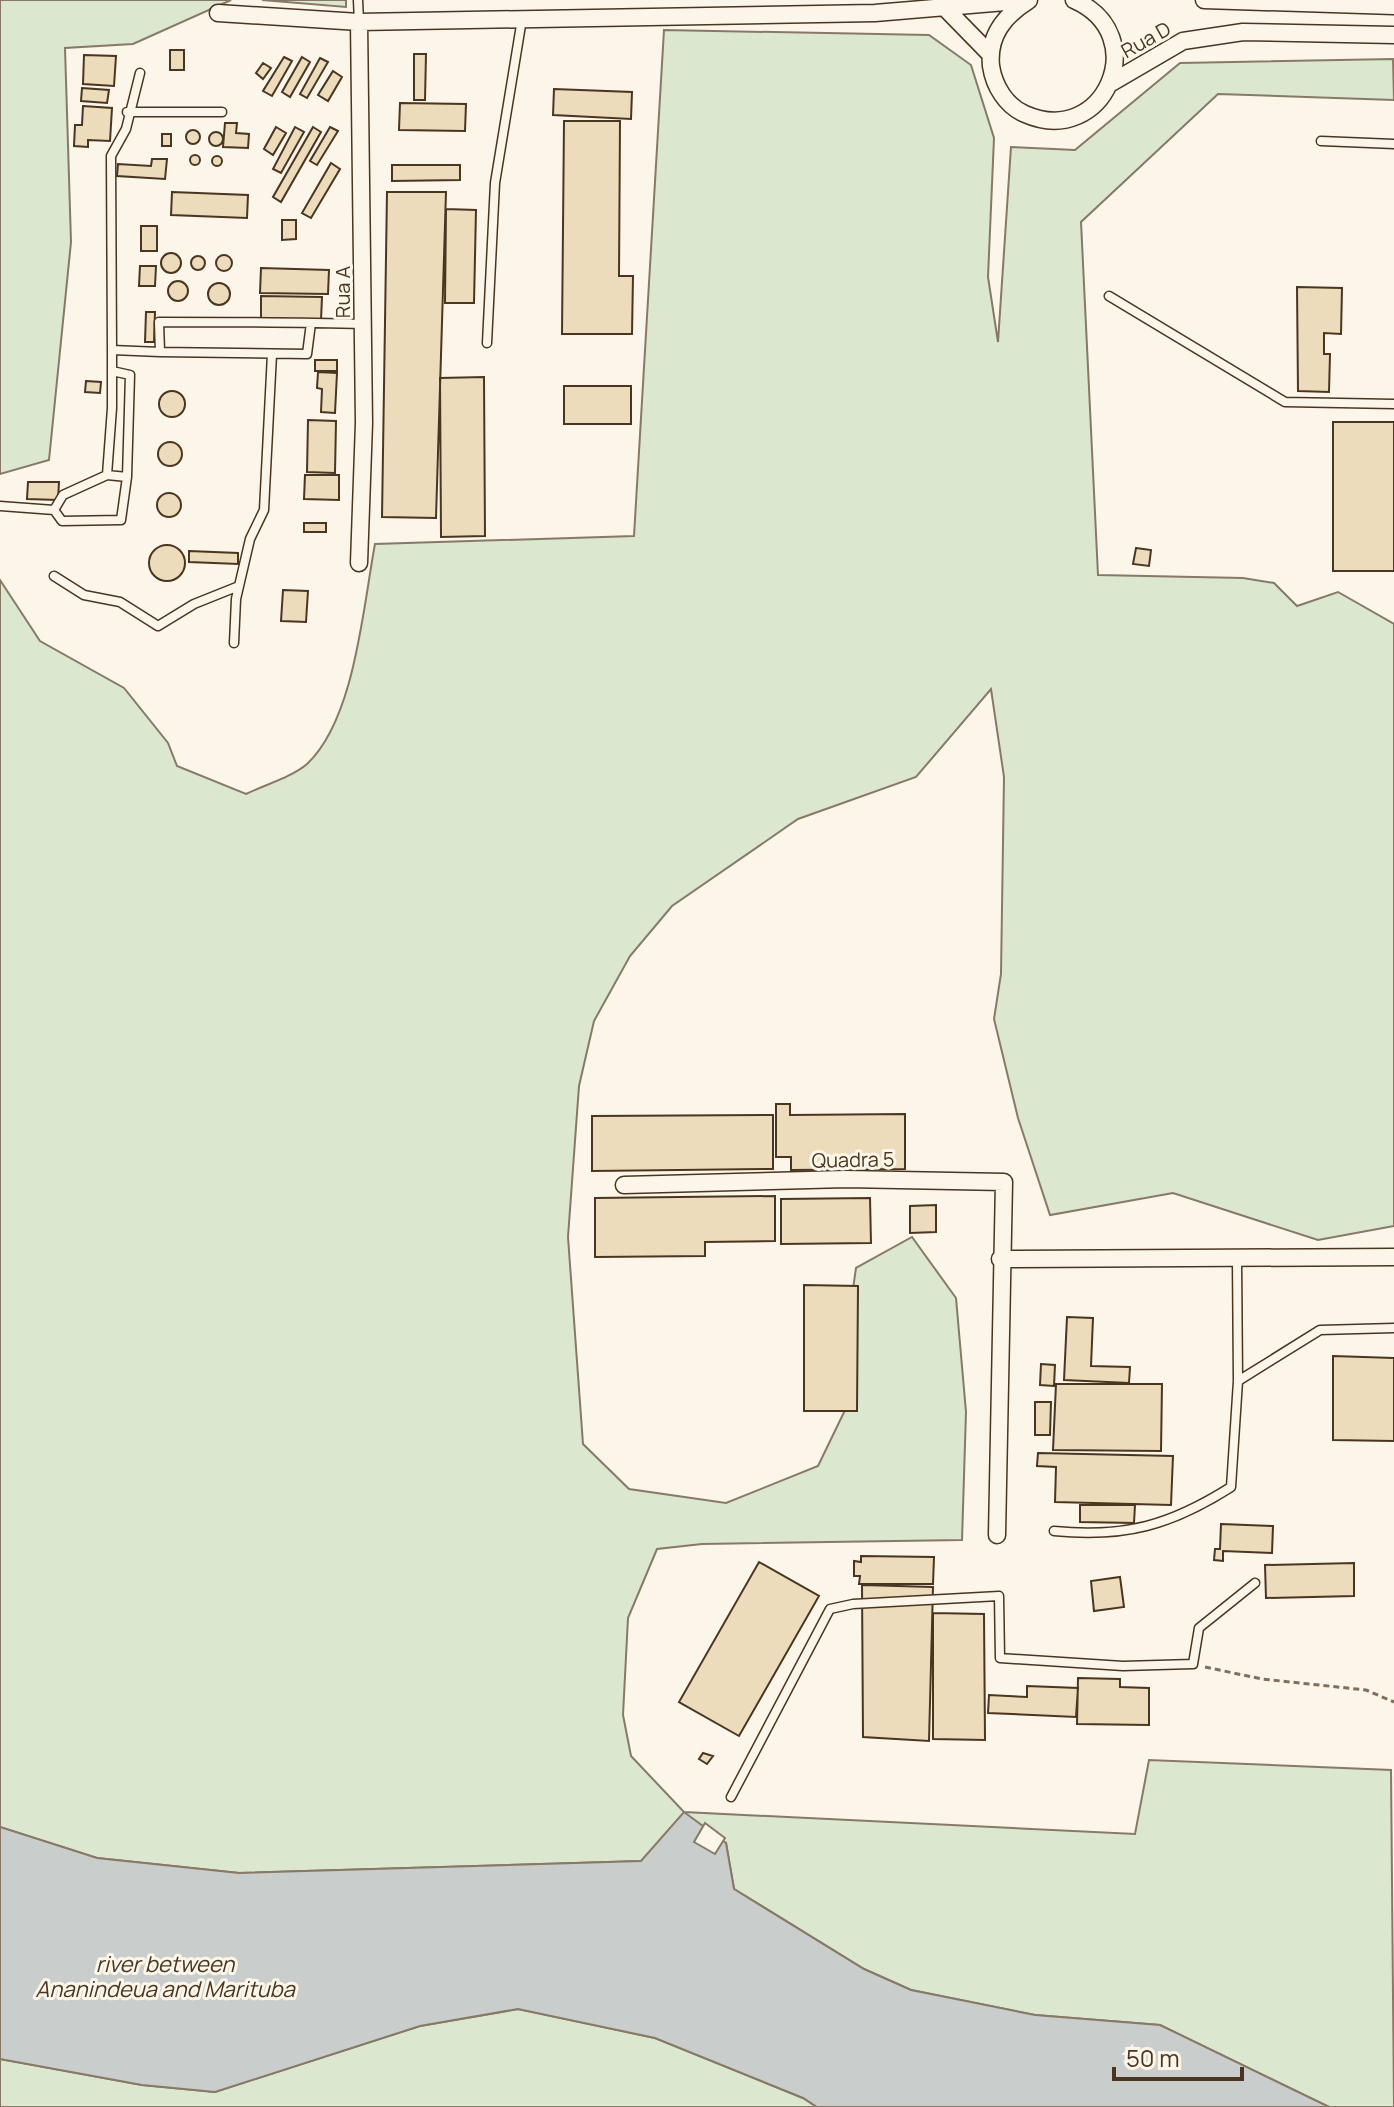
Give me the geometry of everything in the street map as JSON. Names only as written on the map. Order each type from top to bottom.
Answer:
[{"type":"street","points":[[218,13],[359,22],[875,6],[946,9],[1030,0]]},
{"type":"street","points":[[990,54],[996,32],[1010,13],[1030,0]]},
{"type":"street","points":[[1074,0],[1087,6],[1103,21],[1113,40],[1116,62],[1111,83]]},
{"type":"street","points":[[1204,0],[1394,6]]},
{"type":"street","points":[[946,9],[990,54]]},
{"type":"street","name":"Rua A","points":[[359,22],[364,324],[359,563]]},
{"type":"street","name":"Rua D","points":[[990,54],[993,76],[1002,96],[1018,111],[1038,120],[1060,121],[1081,115],[1099,102],[1111,83],[1183,41],[1243,32],[1394,35]]},
{"type":"street","name":"Quadra 5","points":[[624,1185],[846,1179],[1004,1182],[1000,1259],[997,1535]]},
{"type":"street","points":[[1000,1259],[1394,1257]]},
{"type":"lane","points":[[358,0],[359,22]]},
{"type":"lane","points":[[487,343],[495,183],[522,19]]},
{"type":"lane","points":[[107,475],[112,371],[111,156],[126,129],[127,112],[140,73]]},
{"type":"lane","points":[[127,112],[222,112]]},
{"type":"lane","points":[[1321,141],[1394,144]]},
{"type":"lane","points":[[1109,296],[1285,402],[1394,404]]},
{"type":"lane","points":[[160,352],[159,322],[364,324]]},
{"type":"lane","points":[[112,350],[307,354],[311,323]]},
{"type":"lane","points":[[234,643],[239,586],[250,539],[264,510],[272,354]]},
{"type":"lane","points":[[0,506],[54,510],[62,521],[121,520],[127,477],[130,375],[112,371]]},
{"type":"lane","points":[[54,510],[63,495],[107,475],[127,477]]},
{"type":"lane","points":[[54,576],[84,595],[120,602],[158,626],[194,604],[239,586]]},
{"type":"lane","points":[[1054,1531],[1083,1534],[1144,1528],[1190,1513],[1231,1487],[1238,1381],[1237,1259]]},
{"type":"lane","points":[[1238,1381],[1320,1330],[1394,1328]]},
{"type":"lane","points":[[731,1797],[830,1609],[853,1604],[999,1596],[1000,1658],[1123,1666],[1193,1664],[1199,1628],[1255,1583]]},
{"type":"path","points":[[1193,1664],[1262,1679],[1366,1690],[1394,1702]]},
{"type":"green space","points":[[0,0],[231,0],[133,44],[65,48],[71,242],[49,460],[0,474]]},
{"type":"green space","points":[[262,0],[346,0],[346,7]]},
{"type":"green space","points":[[664,30],[929,35],[971,65],[994,138],[988,277],[998,342],[1011,147],[1075,150],[1180,63],[1393,59],[1394,100],[1218,94],[1081,222],[1098,575],[1243,578],[1274,583],[1297,606],[1338,592],[1394,624],[1394,1226],[1318,1240],[1173,1193],[1050,1215],[1018,1118],[994,1019],[1001,974],[1004,777],[991,689],[916,777],[798,819],[672,906],[630,956],[594,1021],[579,1086],[568,1237],[583,1444],[629,1489],[726,1503],[818,1466],[847,1406],[844,1351],[856,1268],[912,1237],[956,1298],[966,1412],[962,1540],[702,1544],[657,1549],[628,1618],[623,1715],[631,1756],[684,1812],[1135,1834],[1149,1760],[1391,1770],[1394,2107],[1329,2107],[1160,2025],[1035,2015],[911,1990],[864,1969],[734,1889],[726,1843],[641,1861],[239,1873],[97,1858],[0,1827],[0,580],[40,641],[124,688],[168,743],[177,766],[246,794],[301,769],[323,744],[336,720],[354,661],[375,544],[634,536]]},
{"type":"green space","points":[[518,2009],[655,2038],[803,2098],[817,2107],[0,2107],[0,2059],[142,2085],[215,2092],[420,2026]]},
{"type":"water","name":"river between Ananindeua and Marituba","points":[[684,1812],[726,1843],[734,1889],[864,1969],[911,1990],[1035,2015],[1160,2025],[1329,2107],[817,2107],[803,2098],[655,2038],[518,2009],[420,2026],[215,2092],[142,2085],[0,2059],[0,1827],[97,1858],[239,1873],[641,1861]]},
{"type":"pier","points":[[705,1823],[725,1838],[715,1854],[694,1842]]},
{"type":"building","points":[[170,50],[184,50],[184,70],[170,70]]},
{"type":"building","points":[[414,54],[426,54],[425,100],[414,100]]},
{"type":"building","points":[[84,55],[116,56],[114,86],[83,84]]},
{"type":"building","points":[[284,57],[292,61],[272,96],[263,91]]},
{"type":"building","points":[[302,57],[310,62],[290,97],[282,92]]},
{"type":"building","points":[[320,58],[328,62],[307,98],[300,94]]},
{"type":"building","points":[[263,63],[271,68],[263,79],[256,73]]},
{"type":"building","points":[[333,71],[342,77],[328,101],[318,95]]},
{"type":"building","points":[[82,88],[109,90],[107,103],[81,101]]},
{"type":"building","points":[[554,89],[632,92],[631,119],[553,115]]},
{"type":"building","points":[[400,103],[466,104],[465,131],[399,130]]},
{"type":"building","points":[[83,106],[112,108],[110,141],[88,140],[88,147],[74,146],[75,125],[82,125]]},
{"type":"building","points":[[564,121],[620,121],[619,276],[633,276],[632,334],[562,334]]},
{"type":"building","points":[[225,123],[237,123],[236,133],[249,134],[248,148],[223,147]]},
{"type":"building","points":[[276,127],[286,133],[273,155],[264,149]]},
{"type":"building","points":[[295,127],[304,132],[281,173],[273,169]]},
{"type":"building","points":[[313,127],[321,132],[281,202],[273,197]]},
{"type":"building","points":[[330,127],[338,131],[317,165],[310,161]]},
{"type":"building","points":[[193,130],[200,137],[193,144],[186,137]]},
{"type":"building","points":[[216,132],[223,139],[216,146],[209,139]]},
{"type":"building","points":[[162,134],[171,134],[171,146],[162,146]]},
{"type":"building","points":[[195,155],[200,160],[195,165],[190,160]]},
{"type":"building","points":[[217,156],[222,161],[217,166],[212,161]]},
{"type":"building","points":[[152,159],[167,159],[165,179],[117,176],[118,164],[151,166]]},
{"type":"building","points":[[331,163],[340,169],[311,218],[302,213]]},
{"type":"building","points":[[392,165],[460,165],[460,180],[392,181]]},
{"type":"building","points":[[172,192],[248,195],[247,218],[171,215]]},
{"type":"building","points":[[387,192],[446,192],[436,518],[382,517]]},
{"type":"building","points":[[446,209],[476,210],[474,303],[445,303]]},
{"type":"building","points":[[282,220],[296,220],[296,239],[282,240]]},
{"type":"building","points":[[141,226],[157,226],[157,251],[141,251]]},
{"type":"building","points":[[171,253],[178,256],[181,263],[178,270],[171,273],[164,270],[161,263],[164,256]]},
{"type":"building","points":[[221,255],[227,255],[232,263],[230,269],[221,271],[216,266],[216,260]]},
{"type":"building","points":[[198,256],[205,263],[198,270],[191,263]]},
{"type":"building","points":[[140,266],[156,266],[155,286],[139,286]]},
{"type":"building","points":[[261,268],[329,270],[328,294],[260,293]]},
{"type":"building","points":[[178,281],[185,284],[188,291],[185,298],[178,301],[171,298],[168,291],[171,284]]},
{"type":"building","points":[[219,283],[230,294],[219,305],[208,294]]},
{"type":"building","points":[[1297,287],[1342,288],[1341,334],[1324,333],[1324,354],[1330,354],[1329,392],[1298,391]]},
{"type":"building","points":[[261,296],[322,297],[321,320],[261,318]]},
{"type":"building","points":[[146,312],[155,312],[154,342],[145,342]]},
{"type":"building","points":[[315,360],[337,360],[337,371],[315,371]]},
{"type":"building","points":[[318,372],[337,373],[335,413],[321,412],[322,389],[317,388]]},
{"type":"building","points":[[484,377],[485,536],[441,537],[440,378]]},
{"type":"building","points":[[86,381],[101,382],[100,393],[85,392]]},
{"type":"building","points":[[564,386],[631,386],[631,424],[564,424]]},
{"type":"building","points":[[172,391],[181,395],[185,404],[181,413],[172,417],[163,413],[159,404],[163,395]]},
{"type":"building","points":[[308,420],[336,421],[335,473],[307,472]]},
{"type":"building","points":[[1333,422],[1394,422],[1394,571],[1333,571]]},
{"type":"building","points":[[170,442],[181,449],[182,454],[175,465],[170,466],[159,459],[158,454],[165,443]]},
{"type":"building","points":[[305,475],[339,475],[339,500],[304,499]]},
{"type":"building","points":[[28,482],[59,482],[58,500],[27,499]]},
{"type":"building","points":[[169,493],[177,497],[181,505],[177,513],[169,517],[161,513],[157,505],[161,497]]},
{"type":"building","points":[[304,523],[326,523],[326,532],[304,532]]},
{"type":"building","points":[[167,545],[180,550],[185,563],[180,576],[167,581],[154,576],[149,563],[154,550]]},
{"type":"building","points":[[1136,548],[1151,550],[1149,566],[1133,564]]},
{"type":"building","points":[[189,551],[238,553],[238,564],[189,562]]},
{"type":"building","points":[[283,590],[308,591],[306,622],[281,621]]},
{"type":"building","points":[[776,1104],[790,1104],[790,1115],[905,1114],[905,1169],[791,1170],[791,1157],[776,1157]]},
{"type":"building","points":[[773,1115],[773,1169],[592,1171],[592,1116]]},
{"type":"building","points":[[775,1196],[775,1241],[705,1242],[705,1256],[595,1257],[595,1198]]},
{"type":"building","points":[[870,1198],[871,1243],[781,1244],[781,1199]]},
{"type":"building","points":[[936,1205],[936,1232],[910,1233],[910,1206]]},
{"type":"building","points":[[804,1285],[858,1286],[857,1411],[804,1411]]},
{"type":"building","points":[[1067,1317],[1093,1318],[1091,1366],[1130,1367],[1129,1383],[1064,1380]]},
{"type":"building","points":[[1333,1356],[1394,1358],[1394,1441],[1333,1440]]},
{"type":"building","points":[[1041,1364],[1055,1365],[1054,1386],[1040,1385]]},
{"type":"building","points":[[1056,1384],[1162,1384],[1161,1451],[1053,1450]]},
{"type":"building","points":[[1035,1402],[1051,1402],[1050,1435],[1035,1435]]},
{"type":"building","points":[[1038,1453],[1173,1456],[1171,1505],[1055,1502],[1056,1467],[1037,1466]]},
{"type":"building","points":[[1080,1505],[1135,1505],[1134,1523],[1080,1522]]},
{"type":"building","points":[[1221,1524],[1273,1526],[1272,1553],[1223,1551],[1223,1561],[1214,1560],[1215,1549],[1220,1549]]},
{"type":"building","points":[[861,1556],[934,1557],[933,1584],[859,1584],[860,1576],[854,1576],[854,1561],[861,1562]]},
{"type":"building","points":[[759,1562],[819,1596],[739,1736],[679,1702]]},
{"type":"building","points":[[1354,1563],[1354,1596],[1266,1598],[1265,1565]]},
{"type":"building","points":[[1120,1577],[1124,1607],[1094,1611],[1091,1581]]},
{"type":"building","points":[[862,1585],[933,1587],[929,1741],[863,1737]]},
{"type":"building","points":[[933,1613],[984,1614],[985,1740],[933,1739]]},
{"type":"building","points":[[1078,1678],[1120,1679],[1120,1687],[1149,1688],[1149,1725],[1077,1724]]},
{"type":"building","points":[[1027,1686],[1078,1688],[1076,1717],[988,1713],[989,1695],[1027,1697]]},
{"type":"building","points":[[703,1753],[713,1756],[707,1764],[699,1759]]}]
